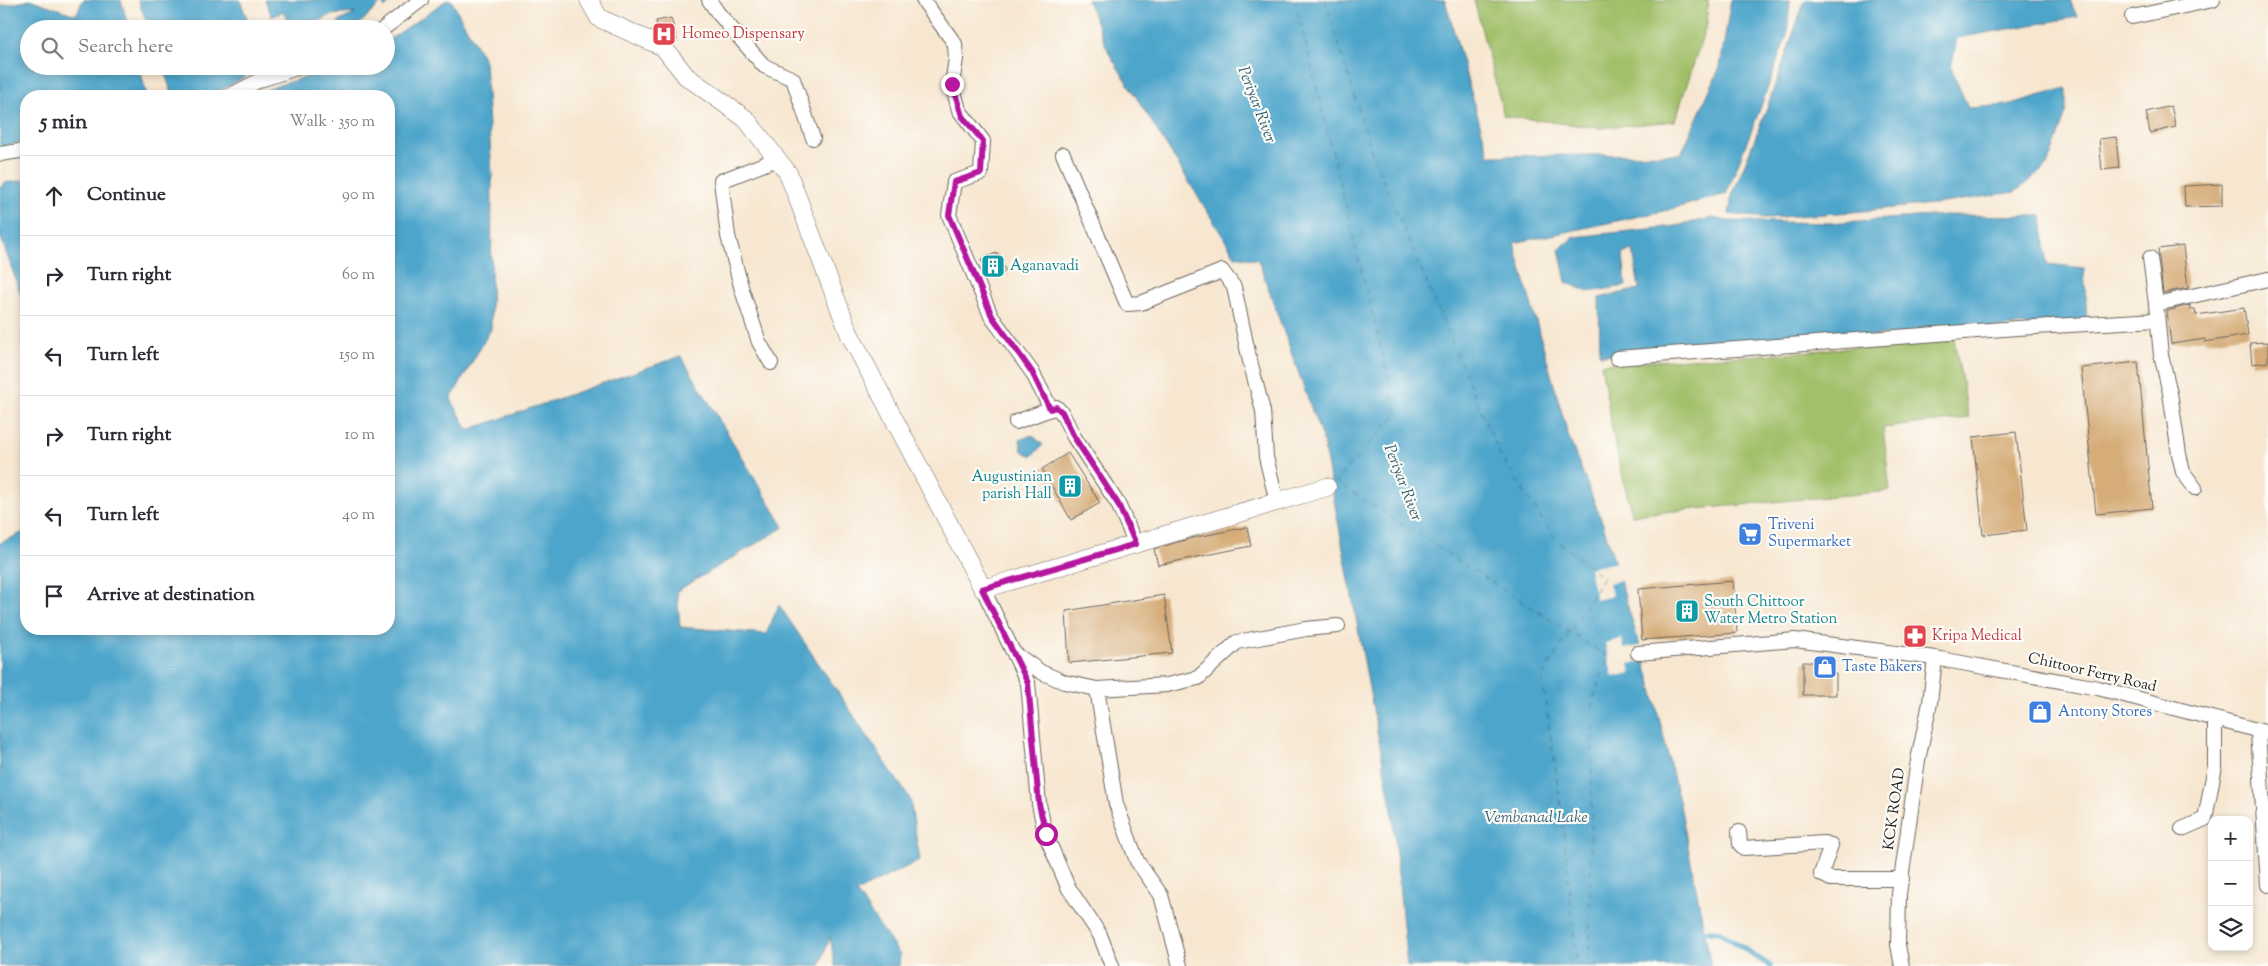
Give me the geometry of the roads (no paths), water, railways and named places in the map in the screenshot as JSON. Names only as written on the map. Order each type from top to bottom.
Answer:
[{"type":"street","points":[[394,20],[420,0]]},
{"type":"street","points":[[589,0],[599,18],[663,47],[686,76],[746,118],[788,173],[849,333],[982,589],[1028,683],[1039,804],[1046,834],[1068,887],[1100,935],[1112,966]]},
{"type":"street","points":[[709,0],[764,66],[794,78],[812,138]]},
{"type":"street","points":[[923,0],[955,44],[956,59],[952,84],[959,110],[983,141],[981,173],[954,182],[949,215],[992,316],[1032,372],[1050,409]]},
{"type":"street","points":[[2132,16],[2213,0]]},
{"type":"street","points":[[241,90],[275,75]]},
{"type":"street","points":[[0,154],[20,151]]},
{"type":"street","points":[[1063,154],[1127,304],[1142,303],[1222,271],[1234,287],[1249,356],[1264,411],[1266,457],[1277,502]]},
{"type":"street","points":[[771,363],[759,342],[742,290],[728,236],[721,180],[777,159]]},
{"type":"street","points":[[2150,258],[2161,355],[2170,393],[2179,454],[2183,472],[2195,488]]},
{"type":"street","points":[[2156,304],[2268,279]]},
{"type":"street","points":[[1617,358],[2017,328],[2157,320]]},
{"type":"street","points":[[1016,422],[1056,407],[1062,412],[1074,437],[1118,504],[1136,544]]},
{"type":"street","points":[[982,589],[1327,487]]},
{"type":"street","points":[[1014,652],[1041,672],[1064,682],[1097,689],[1167,685],[1198,678],[1237,642],[1306,629],[1338,626]]},
{"type":"street","name":"Chittoor Ferry Road","points":[[1638,653],[1795,640],[1935,658],[2098,688],[2263,732]]},
{"type":"street","name":"KCK ROAD","points":[[1902,966],[1898,945],[1902,879],[1918,760],[1930,703],[1935,658]]},
{"type":"street","points":[[1097,689],[1116,804],[1137,861],[1161,896],[1180,966]]},
{"type":"street","points":[[2182,829],[2205,819],[2215,766],[2215,720]]},
{"type":"street","points":[[2263,732],[2268,885]]},
{"type":"street","points":[[1739,832],[1740,844],[1744,848],[1824,843],[1831,845],[1821,874],[1831,879],[1902,879]]},
{"type":"water","points":[[32,0],[76,15],[83,0],[121,0],[127,20],[20,20],[20,75],[141,75],[145,90],[20,90],[20,142],[0,147],[0,6]]},
{"type":"water","points":[[138,0],[240,0],[248,20],[146,20]]},
{"type":"water","points":[[265,0],[392,0],[385,8],[382,2],[363,20],[341,20],[356,13],[331,15],[321,20],[288,20],[283,11],[272,17]]},
{"type":"water","points":[[447,0],[451,0],[485,61],[492,175],[491,329],[451,399],[468,430],[681,356],[784,527],[677,591],[680,627],[766,634],[779,605],[910,799],[920,860],[856,892],[900,955],[899,966],[835,966],[830,937],[820,966],[0,966],[0,543],[20,534],[20,635],[395,635],[395,90],[266,90],[313,75],[395,75],[395,36]]},
{"type":"water","name":"Vembanad Lake","points":[[1087,0],[1445,0],[1489,156],[1681,154],[1720,67],[1731,0],[1790,0],[1787,35],[1726,194],[1668,210],[1514,243],[1569,438],[1603,524],[1650,680],[1680,805],[1711,966],[1407,966],[1392,811],[1323,441],[1258,260],[1235,256],[1110,55]]},
{"type":"water","points":[[1805,0],[2070,0],[2077,17],[1957,38],[1951,68],[1968,108],[2007,105],[2066,88],[2066,113],[2047,166],[2015,192],[1943,203],[1766,218],[1729,214],[1732,196],[1767,108]]},
{"type":"water","points":[[165,75],[248,75],[221,90],[171,90]]},
{"type":"water","points":[[20,181],[20,292],[0,235],[0,188],[4,183]]},
{"type":"water","points":[[1946,215],[2042,216],[2047,264],[2084,268],[2087,321],[1600,355],[1599,298],[1639,289],[1633,249],[1623,254],[1626,286],[1588,292],[1566,282],[1559,249],[1574,237],[1676,226],[1712,218],[1728,221],[1829,223]]},
{"type":"water","points":[[1032,435],[1043,445],[1032,456],[1022,451],[1020,440]]},
{"type":"waterway","points":[[1698,930],[1720,932],[1770,966]]},
{"type":"place","name":"Homeo Dispensary","points":[[664,34]]},
{"type":"place","name":"Aganavadi","points":[[993,266]]},
{"type":"place","name":"Augustinian parish Hall","points":[[1070,486]]},
{"type":"place","name":"Triveni Supermarket","points":[[1750,534]]},
{"type":"place","name":"South Chittoor Water Metro Station","points":[[1687,611]]},
{"type":"place","name":"Kripa Medical","points":[[1915,636]]},
{"type":"place","name":"Taste Bakers","points":[[1825,667]]},
{"type":"place","name":"Antony Stores","points":[[2040,712]]},
{"type":"water label","name":"Periyar River","points":[[1256,105]]},
{"type":"water label","name":"Periyar River","points":[[1402,483]]}]
